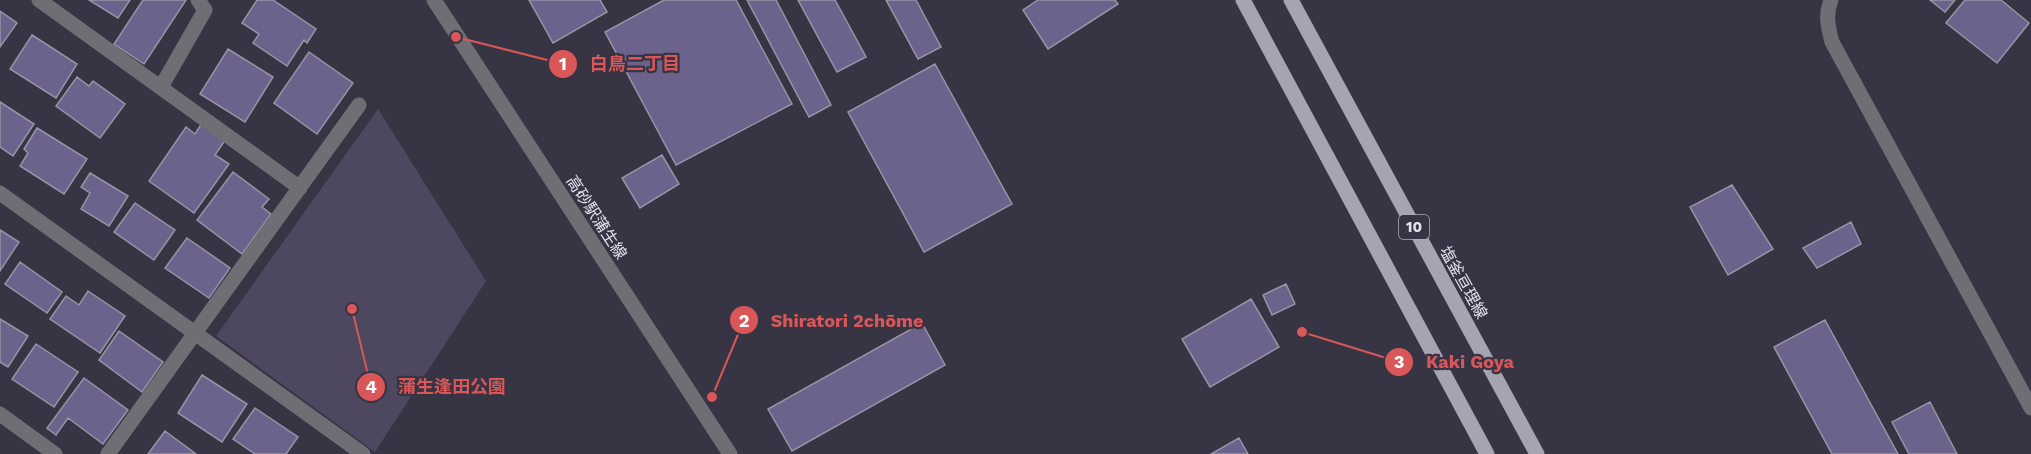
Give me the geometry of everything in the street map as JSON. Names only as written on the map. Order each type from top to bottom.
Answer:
[{"type":"main road","name":"10","points":[[1243,0],[1487,454]]},
{"type":"main road","name":"塩釜亘理線","points":[[1291,0],[1538,454]]},
{"type":"street","points":[[39,0],[300,188]]},
{"type":"street","points":[[160,87],[205,10],[198,0]]},
{"type":"street","name":"高砂駅蒲生線","points":[[434,0],[730,454]]},
{"type":"street","points":[[1831,0],[1827,24],[1832,42],[2031,408]]},
{"type":"street","points":[[108,454],[359,105]]},
{"type":"street","points":[[0,193],[363,454]]},
{"type":"street","points":[[0,414],[56,454]]},
{"type":"shaded area","points":[[378,109],[486,281],[375,452],[216,336]]},
{"type":"building","points":[[89,0],[130,0],[118,18]]},
{"type":"building","points":[[143,0],[186,0],[144,64],[114,44]]},
{"type":"building","points":[[257,0],[273,0],[316,29],[307,43],[304,40],[287,66],[253,43],[259,34],[242,23]]},
{"type":"building","points":[[529,0],[600,0],[607,12],[553,43]]},
{"type":"building","points":[[664,0],[736,0],[792,104],[676,165],[605,32]]},
{"type":"building","points":[[747,0],[776,0],[831,105],[809,117]]},
{"type":"building","points":[[798,0],[835,0],[866,57],[837,72]]},
{"type":"building","points":[[886,0],[916,0],[941,47],[918,59]]},
{"type":"building","points":[[1038,0],[1115,0],[1118,4],[1048,49],[1023,10]]},
{"type":"building","points":[[1930,0],[1955,0],[1945,12]]},
{"type":"building","points":[[1965,0],[2001,0],[2029,23],[1997,63],[1946,23]]},
{"type":"building","points":[[0,11],[17,23],[0,47]]},
{"type":"building","points":[[32,35],[77,64],[56,98],[10,69]]},
{"type":"building","points":[[228,49],[273,77],[245,122],[200,94]]},
{"type":"building","points":[[309,52],[353,83],[317,134],[274,103]]},
{"type":"building","points":[[935,64],[1012,204],[924,252],[848,112]]},
{"type":"building","points":[[77,77],[89,86],[93,81],[125,104],[100,138],[56,106]]},
{"type":"building","points":[[0,102],[34,124],[13,156],[0,147]]},
{"type":"building","points":[[202,123],[226,139],[215,155],[229,164],[194,213],[149,181],[186,127],[195,134]]},
{"type":"building","points":[[37,128],[87,159],[64,194],[20,166],[28,153],[24,149]]},
{"type":"building","points":[[662,155],[679,184],[640,208],[622,178]]},
{"type":"building","points":[[233,172],[269,199],[262,207],[271,214],[242,254],[197,220]]},
{"type":"building","points":[[90,173],[128,196],[109,226],[81,209],[90,193],[81,187]]},
{"type":"building","points":[[1732,185],[1773,249],[1728,275],[1690,207]]},
{"type":"building","points":[[135,203],[175,230],[154,260],[114,232]]},
{"type":"building","points":[[1851,222],[1861,244],[1817,268],[1803,248]]},
{"type":"building","points":[[0,230],[19,242],[0,271]]},
{"type":"building","points":[[187,238],[230,268],[209,298],[165,268]]},
{"type":"building","points":[[20,262],[62,292],[47,313],[5,284]]},
{"type":"building","points":[[1286,284],[1295,304],[1272,315],[1263,295]]},
{"type":"building","points":[[88,291],[125,316],[100,353],[50,319],[66,296],[79,305]]},
{"type":"building","points":[[1251,299],[1279,347],[1210,387],[1182,339]]},
{"type":"building","points":[[0,319],[28,336],[8,367],[0,362]]},
{"type":"building","points":[[1825,320],[1898,454],[1832,454],[1774,347]]},
{"type":"building","points":[[922,323],[945,365],[792,451],[768,409]]},
{"type":"building","points":[[119,331],[163,362],[142,392],[99,360]]},
{"type":"building","points":[[36,344],[78,372],[54,407],[12,379]]},
{"type":"building","points":[[202,375],[247,404],[222,442],[178,413]]},
{"type":"building","points":[[84,378],[128,410],[103,444],[68,418],[56,435],[47,428]]},
{"type":"building","points":[[1930,402],[1957,454],[1909,454],[1892,422]]},
{"type":"building","points":[[255,408],[298,437],[286,454],[255,454],[233,439]]},
{"type":"building","points":[[165,431],[196,454],[148,454]]},
{"type":"building","points":[[1239,438],[1248,454],[1211,454]]},
{"type":"place","name":"白鳥二丁目","points":[[456,37]]},
{"type":"place","name":"蒲生逢田公園","points":[[352,309]]},
{"type":"place","name":"Kaki Goya","points":[[1302,332]]},
{"type":"place","name":"Shiratori 2chōme","points":[[712,397]]}]
